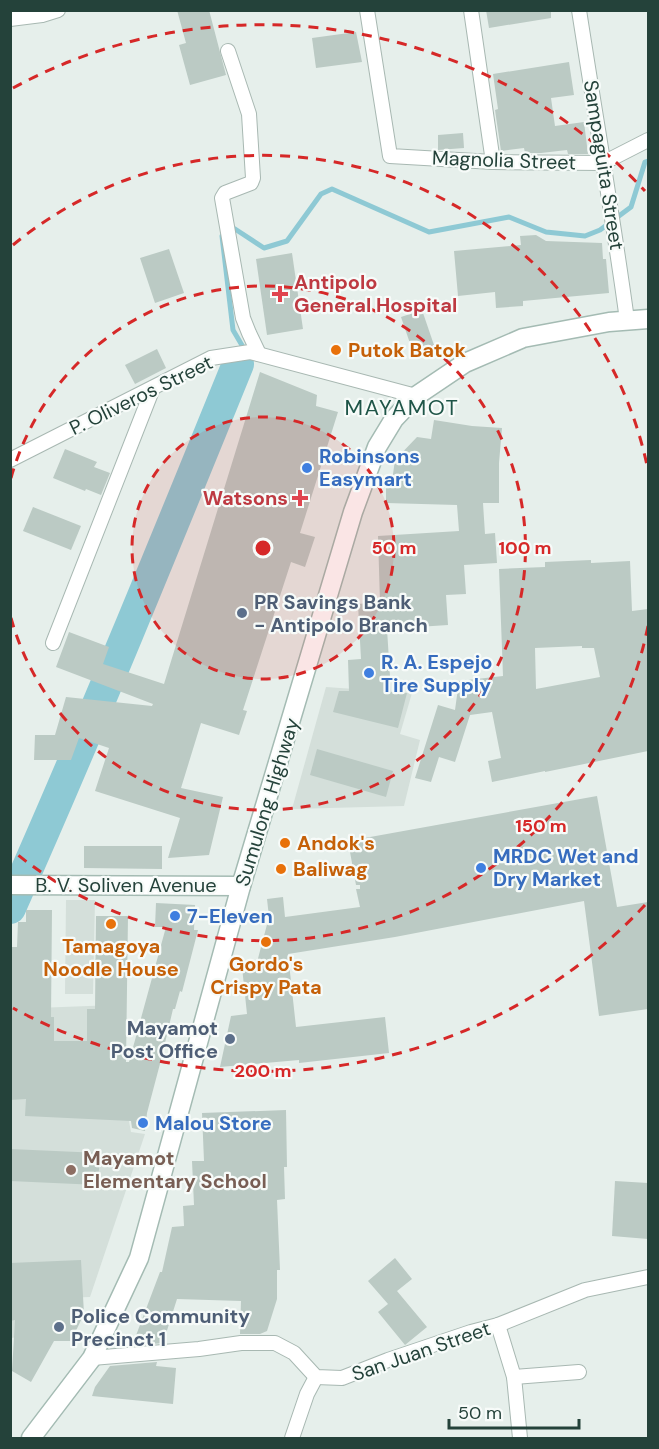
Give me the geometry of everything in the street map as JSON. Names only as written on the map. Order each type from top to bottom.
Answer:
[{"type":"main road","name":"Sumulong Highway","points":[[31,1438],[92,1358],[140,1258],[241,886],[353,512],[377,447],[394,419],[416,396],[465,363],[523,338],[609,322],[648,319]]},
{"type":"main road","name":"B. V. Soliven Avenue","points":[[10,885],[241,886]]},
{"type":"street","points":[[10,19],[57,10]]},
{"type":"street","name":"Magnolia Street","points":[[367,10],[390,156],[493,162],[603,163],[648,140]]},
{"type":"street","points":[[471,10],[493,162]]},
{"type":"street","name":"Sampaguita Street","points":[[579,10],[627,320]]},
{"type":"street","points":[[228,51],[249,114],[253,178],[251,183],[225,193],[222,198],[243,318],[254,353]]},
{"type":"street","name":"P. Oliveros Street","points":[[10,460],[211,357],[254,353],[416,396]]},
{"type":"street","points":[[53,643],[153,388]]},
{"type":"street","name":"San Juan Street","points":[[316,1377],[342,1378],[388,1360],[498,1325],[585,1290],[648,1277]]},
{"type":"street","points":[[498,1325],[514,1377],[520,1438]]},
{"type":"street","points":[[92,1358],[242,1343],[275,1343],[294,1353],[316,1377],[307,1394],[292,1438]]},
{"type":"street","points":[[514,1377],[579,1372]]},
{"type":"shaded area","points":[[326,687],[412,693],[400,734],[420,740],[404,806],[292,809]]},
{"type":"shaded area","points":[[66,900],[95,900],[93,994],[65,994]]},
{"type":"shaded area","name":"Mayamot Elementary School","points":[[115,1005],[131,1132],[145,1134],[90,1297],[29,1299],[26,1336],[11,1338],[10,1009]]},
{"type":"building","points":[[177,10],[209,10],[226,75],[190,85],[179,45],[186,43]]},
{"type":"building","points":[[486,10],[551,10],[551,18],[489,28]]},
{"type":"building","points":[[356,32],[362,62],[316,68],[312,38]]},
{"type":"building","points":[[569,62],[574,95],[551,98],[555,126],[584,122],[588,154],[568,154],[567,150],[525,153],[524,148],[501,151],[493,74]]},
{"type":"building","points":[[463,133],[464,148],[438,150],[438,135]]},
{"type":"building","points":[[536,235],[546,241],[602,243],[609,293],[523,301],[523,306],[496,308],[495,292],[458,296],[454,251],[521,245],[520,236]]},
{"type":"building","points":[[169,249],[184,293],[155,303],[140,258]]},
{"type":"building","name":"Antipolo General Hospital","points":[[292,253],[303,329],[267,335],[256,259]]},
{"type":"building","points":[[422,310],[435,348],[414,355],[401,317]]},
{"type":"building","points":[[157,349],[166,368],[135,384],[125,365]]},
{"type":"building","points":[[260,372],[317,395],[316,406],[338,412],[300,533],[315,537],[305,567],[291,562],[243,710],[247,711],[239,735],[201,723],[181,788],[223,797],[209,855],[168,858],[180,818],[95,791],[109,748],[79,738],[71,760],[34,760],[35,735],[55,735],[66,697],[152,706],[153,704],[56,667],[69,632],[109,647],[103,664],[164,684]]},
{"type":"building","points":[[434,420],[502,428],[499,503],[483,503],[485,534],[495,533],[497,563],[464,565],[466,594],[446,595],[448,625],[387,629],[391,692],[407,693],[398,728],[333,712],[339,691],[349,691],[348,660],[361,659],[358,604],[380,602],[378,536],[459,531],[457,505],[386,503],[386,487],[391,488],[395,460],[417,437],[431,439]]},
{"type":"building","points":[[65,449],[97,462],[94,467],[110,473],[101,495],[53,478]]},
{"type":"building","points":[[33,507],[81,526],[71,550],[23,531]]},
{"type":"building","points":[[630,561],[632,611],[648,609],[648,751],[492,782],[488,761],[501,758],[492,712],[470,715],[455,762],[439,757],[431,782],[415,778],[438,705],[455,710],[459,681],[503,676],[499,569],[545,567],[545,562]],"holes":[[[582,646],[582,648],[594,648],[600,677],[536,689],[535,648]]]},
{"type":"building","points":[[317,749],[393,771],[386,797],[310,775]]},
{"type":"building","points":[[597,796],[617,907],[648,902],[648,1009],[599,1016],[584,901],[395,937],[288,954],[296,1027],[385,1017],[389,1053],[299,1063],[299,1060],[220,1067],[231,1016],[247,1014],[242,967],[256,966],[269,917],[267,899],[283,897],[285,917],[360,907],[356,889],[360,889],[360,885],[356,885],[348,841]]},
{"type":"building","points":[[84,846],[162,846],[162,869],[84,868]]},
{"type":"building","points":[[156,903],[195,905],[194,930],[198,930],[182,992],[180,991],[175,1009],[173,1009],[147,1113],[145,1131],[132,1128],[131,1121],[25,1116],[26,1099],[10,1100],[10,947],[17,947],[18,922],[26,922],[26,910],[52,910],[51,1017],[54,1017],[54,1041],[87,1041],[87,1009],[95,1009],[96,916],[128,916],[126,1062],[129,1062],[166,927],[155,927]]},
{"type":"building","points":[[286,1110],[285,1199],[277,1200],[280,1270],[277,1270],[277,1299],[267,1331],[260,1334],[240,1334],[241,1301],[177,1299],[163,1343],[132,1346],[160,1272],[162,1272],[172,1227],[184,1226],[183,1206],[194,1205],[192,1161],[204,1161],[202,1113]]},
{"type":"building","points":[[10,1149],[100,1153],[98,1185],[10,1181]]},
{"type":"building","points":[[615,1181],[648,1183],[648,1239],[612,1236]]},
{"type":"building","points":[[395,1258],[412,1279],[397,1291],[427,1327],[405,1345],[378,1312],[388,1304],[368,1281]]},
{"type":"building","points":[[81,1260],[84,1314],[71,1341],[54,1341],[31,1382],[12,1371],[15,1320],[10,1321],[10,1263]]},
{"type":"building","points":[[157,1362],[156,1366],[176,1368],[173,1404],[92,1396],[95,1387],[110,1366]]},
{"type":"waterway","points":[[235,229],[264,248],[287,241],[321,194],[332,189],[429,232],[509,217],[546,232],[585,236],[600,230],[631,207],[645,162],[648,161]]},
{"type":"waterway","points":[[222,236],[233,330],[243,347]]},
{"type":"waterway","points":[[10,908],[98,705],[238,364]]},
{"type":"place","name":"Antipolo General Hospital","points":[[280,294]]},
{"type":"place","name":"Putok Batok","points":[[336,350]]},
{"type":"place","name":"Robinsons Easymart","points":[[307,468]]},
{"type":"place","name":"Watsons","points":[[300,498]]},
{"type":"place","name":"PR Savings Bank - Antipolo Branch","points":[[242,613]]},
{"type":"place","name":"R. A. Espejo Tire Supply","points":[[369,673]]},
{"type":"place","name":"Andok's","points":[[285,843]]},
{"type":"place","name":"MRDC Wet and Dry Market","points":[[481,868]]},
{"type":"place","name":"Baliwag","points":[[281,869]]},
{"type":"place","name":"7-Eleven","points":[[175,916]]},
{"type":"place","name":"Tamagoya Noodle House","points":[[111,924]]},
{"type":"place","name":"Gordo's Crispy Pata","points":[[266,942]]},
{"type":"place","name":"Mayamot Post Office","points":[[230,1039]]},
{"type":"place","name":"Malou Store","points":[[143,1123]]},
{"type":"place","name":"Mayamot Elementary School","points":[[71,1170]]},
{"type":"place","name":"Police Community Precinct 1","points":[[59,1327]]},
{"type":"district","name":"MAYAMOT","points":[[402,407]]}]
